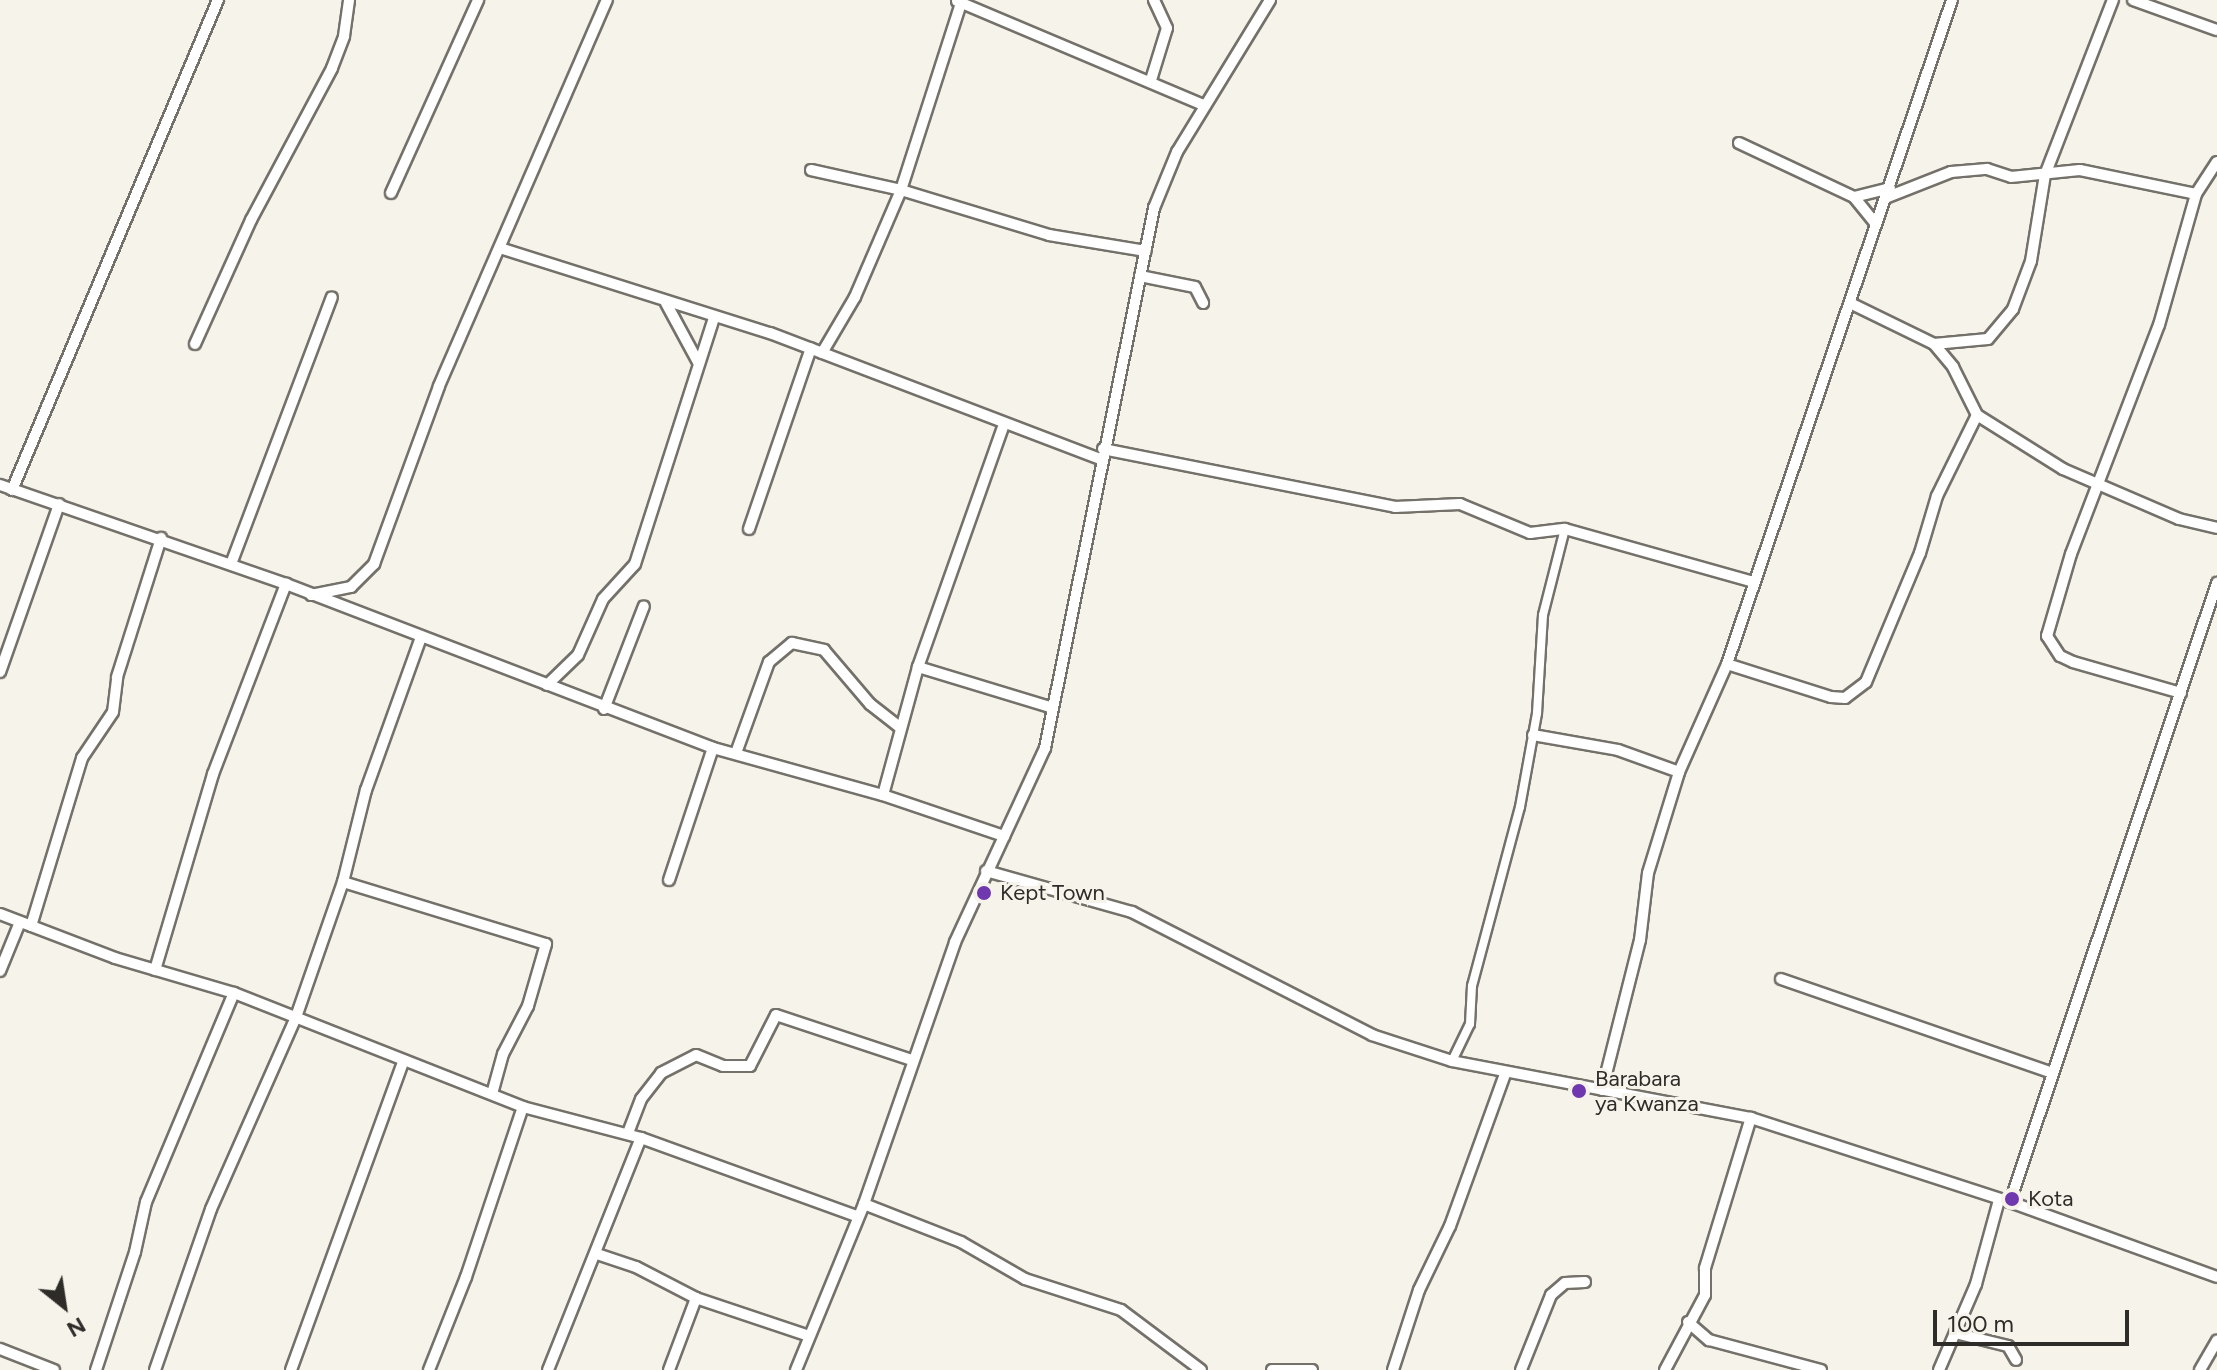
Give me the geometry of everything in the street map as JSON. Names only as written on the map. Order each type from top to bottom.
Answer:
[{"type":"street","points":[[12,490],[218,0]]},
{"type":"street","points":[[195,344],[251,220],[332,68],[344,36],[349,0]]},
{"type":"street","points":[[391,193],[478,0]]},
{"type":"street","points":[[311,595],[351,587],[374,564],[439,386],[503,249],[503,234],[538,168],[607,0]]},
{"type":"street","points":[[1151,80],[1167,28],[1154,0]]},
{"type":"street","points":[[796,1370],[806,1335],[856,1216],[864,1204],[912,1060],[986,871],[1045,748],[1050,707],[1101,454],[1140,276],[1167,176],[1205,106],[1270,0]]},
{"type":"street","points":[[1602,1090],[1640,940],[1648,873],[1679,772],[1727,664],[1850,303],[1874,222],[1890,188],[1952,0]]},
{"type":"street","points":[[1934,344],[1988,339],[2001,328],[2031,261],[2045,175],[2113,0]]},
{"type":"street","points":[[2133,0],[2217,30]]},
{"type":"street","points":[[822,353],[855,297],[901,190],[958,2],[1151,80],[1205,106]]},
{"type":"street","points":[[1739,143],[1854,197],[1874,222]]},
{"type":"street","points":[[2181,693],[2073,662],[2051,645],[2050,620],[2159,325],[2196,194],[2217,162]]},
{"type":"street","points":[[1884,199],[1951,172],[1987,169],[2011,177],[2080,170],[2196,194]]},
{"type":"street","points":[[811,170],[901,190],[1049,235],[1146,251]]},
{"type":"street","points":[[1854,197],[1890,188]]},
{"type":"street","points":[[503,249],[811,348],[918,385],[1004,424],[1101,454],[1395,507],[1460,504],[1540,535],[1565,529],[1754,582]]},
{"type":"street","points":[[1140,276],[1195,287],[1203,303]]},
{"type":"street","points":[[231,564],[332,297]]},
{"type":"street","points":[[666,303],[699,364]]},
{"type":"street","points":[[1850,303],[1934,344],[1953,367],[1977,415],[2097,486],[2179,519],[2217,528]]},
{"type":"street","points":[[547,685],[578,655],[603,599],[635,564],[714,318]]},
{"type":"street","points":[[749,529],[811,348]]},
{"type":"street","points":[[1727,664],[1831,697],[1845,698],[1866,682],[1920,553],[1937,496],[1977,415]]},
{"type":"street","points":[[883,795],[918,667],[1004,424]]},
{"type":"street","points":[[0,485],[161,538],[286,584],[604,709],[713,748],[883,795],[1004,836]]},
{"type":"street","points":[[0,672],[59,504]]},
{"type":"street","points":[[1452,1061],[1470,1024],[1472,986],[1520,807],[1533,735],[1543,615],[1565,529]]},
{"type":"street","points":[[0,971],[26,924],[82,758],[113,712],[117,677],[161,538]]},
{"type":"street","points":[[1939,1370],[1976,1284],[2052,1073],[2217,583]]},
{"type":"street","points":[[155,970],[213,774],[286,584]]},
{"type":"street","points":[[604,709],[644,606]]},
{"type":"street","points":[[2203,624],[2217,610]]},
{"type":"street","points":[[155,1370],[211,1209],[296,1017],[343,882],[366,790],[421,637]]},
{"type":"street","points":[[736,753],[769,662],[792,643],[824,650],[870,704],[901,728]]},
{"type":"street","points":[[918,667],[1050,707]]},
{"type":"street","points":[[1533,735],[1618,750],[1679,772]]},
{"type":"street","points":[[669,880],[713,748]]},
{"type":"street","points":[[986,871],[1132,912],[1372,1035],[1452,1061],[1505,1074],[1751,1118],[2005,1201],[2217,1277]]},
{"type":"street","points":[[343,882],[546,944],[528,1006],[503,1054],[492,1094]]},
{"type":"street","points":[[0,914],[155,970],[234,993],[523,1107],[628,1133],[856,1216]]},
{"type":"street","points":[[1781,979],[2052,1073]]},
{"type":"street","points":[[96,1370],[135,1252],[146,1202],[234,993]]},
{"type":"street","points":[[628,1133],[641,1099],[661,1073],[696,1055],[723,1066],[750,1066],[776,1015],[912,1060]]},
{"type":"street","points":[[291,1370],[403,1062]]},
{"type":"street","points":[[1393,1370],[1419,1290],[1450,1226],[1505,1074]]},
{"type":"street","points":[[429,1370],[523,1107]]},
{"type":"street","points":[[1665,1370],[1705,1295],[1705,1268],[1751,1118]]},
{"type":"street","points":[[548,1370],[641,1138]]},
{"type":"street","points":[[864,1204],[961,1242],[1025,1279],[1121,1310],[1201,1370]]},
{"type":"street","points":[[597,1254],[636,1267],[696,1298],[806,1335]]},
{"type":"street","points":[[1521,1370],[1551,1295],[1565,1283],[1585,1282]]},
{"type":"street","points":[[669,1370],[696,1298]]},
{"type":"street","points":[[1688,1322],[1709,1340],[1821,1370]]},
{"type":"street","points":[[1955,1333],[2008,1346],[2016,1360]]},
{"type":"street","points":[[2200,1370],[2217,1341]]},
{"type":"street","points":[[0,1349],[54,1370]]},
{"type":"street","points":[[1272,1370],[1312,1370]]},
{"type":"place","name":"Kept Town","points":[[984,893]]},
{"type":"place","name":"Barabara ya Kwanza","points":[[1579,1091]]},
{"type":"place","name":"Kota","points":[[2012,1199]]}]
